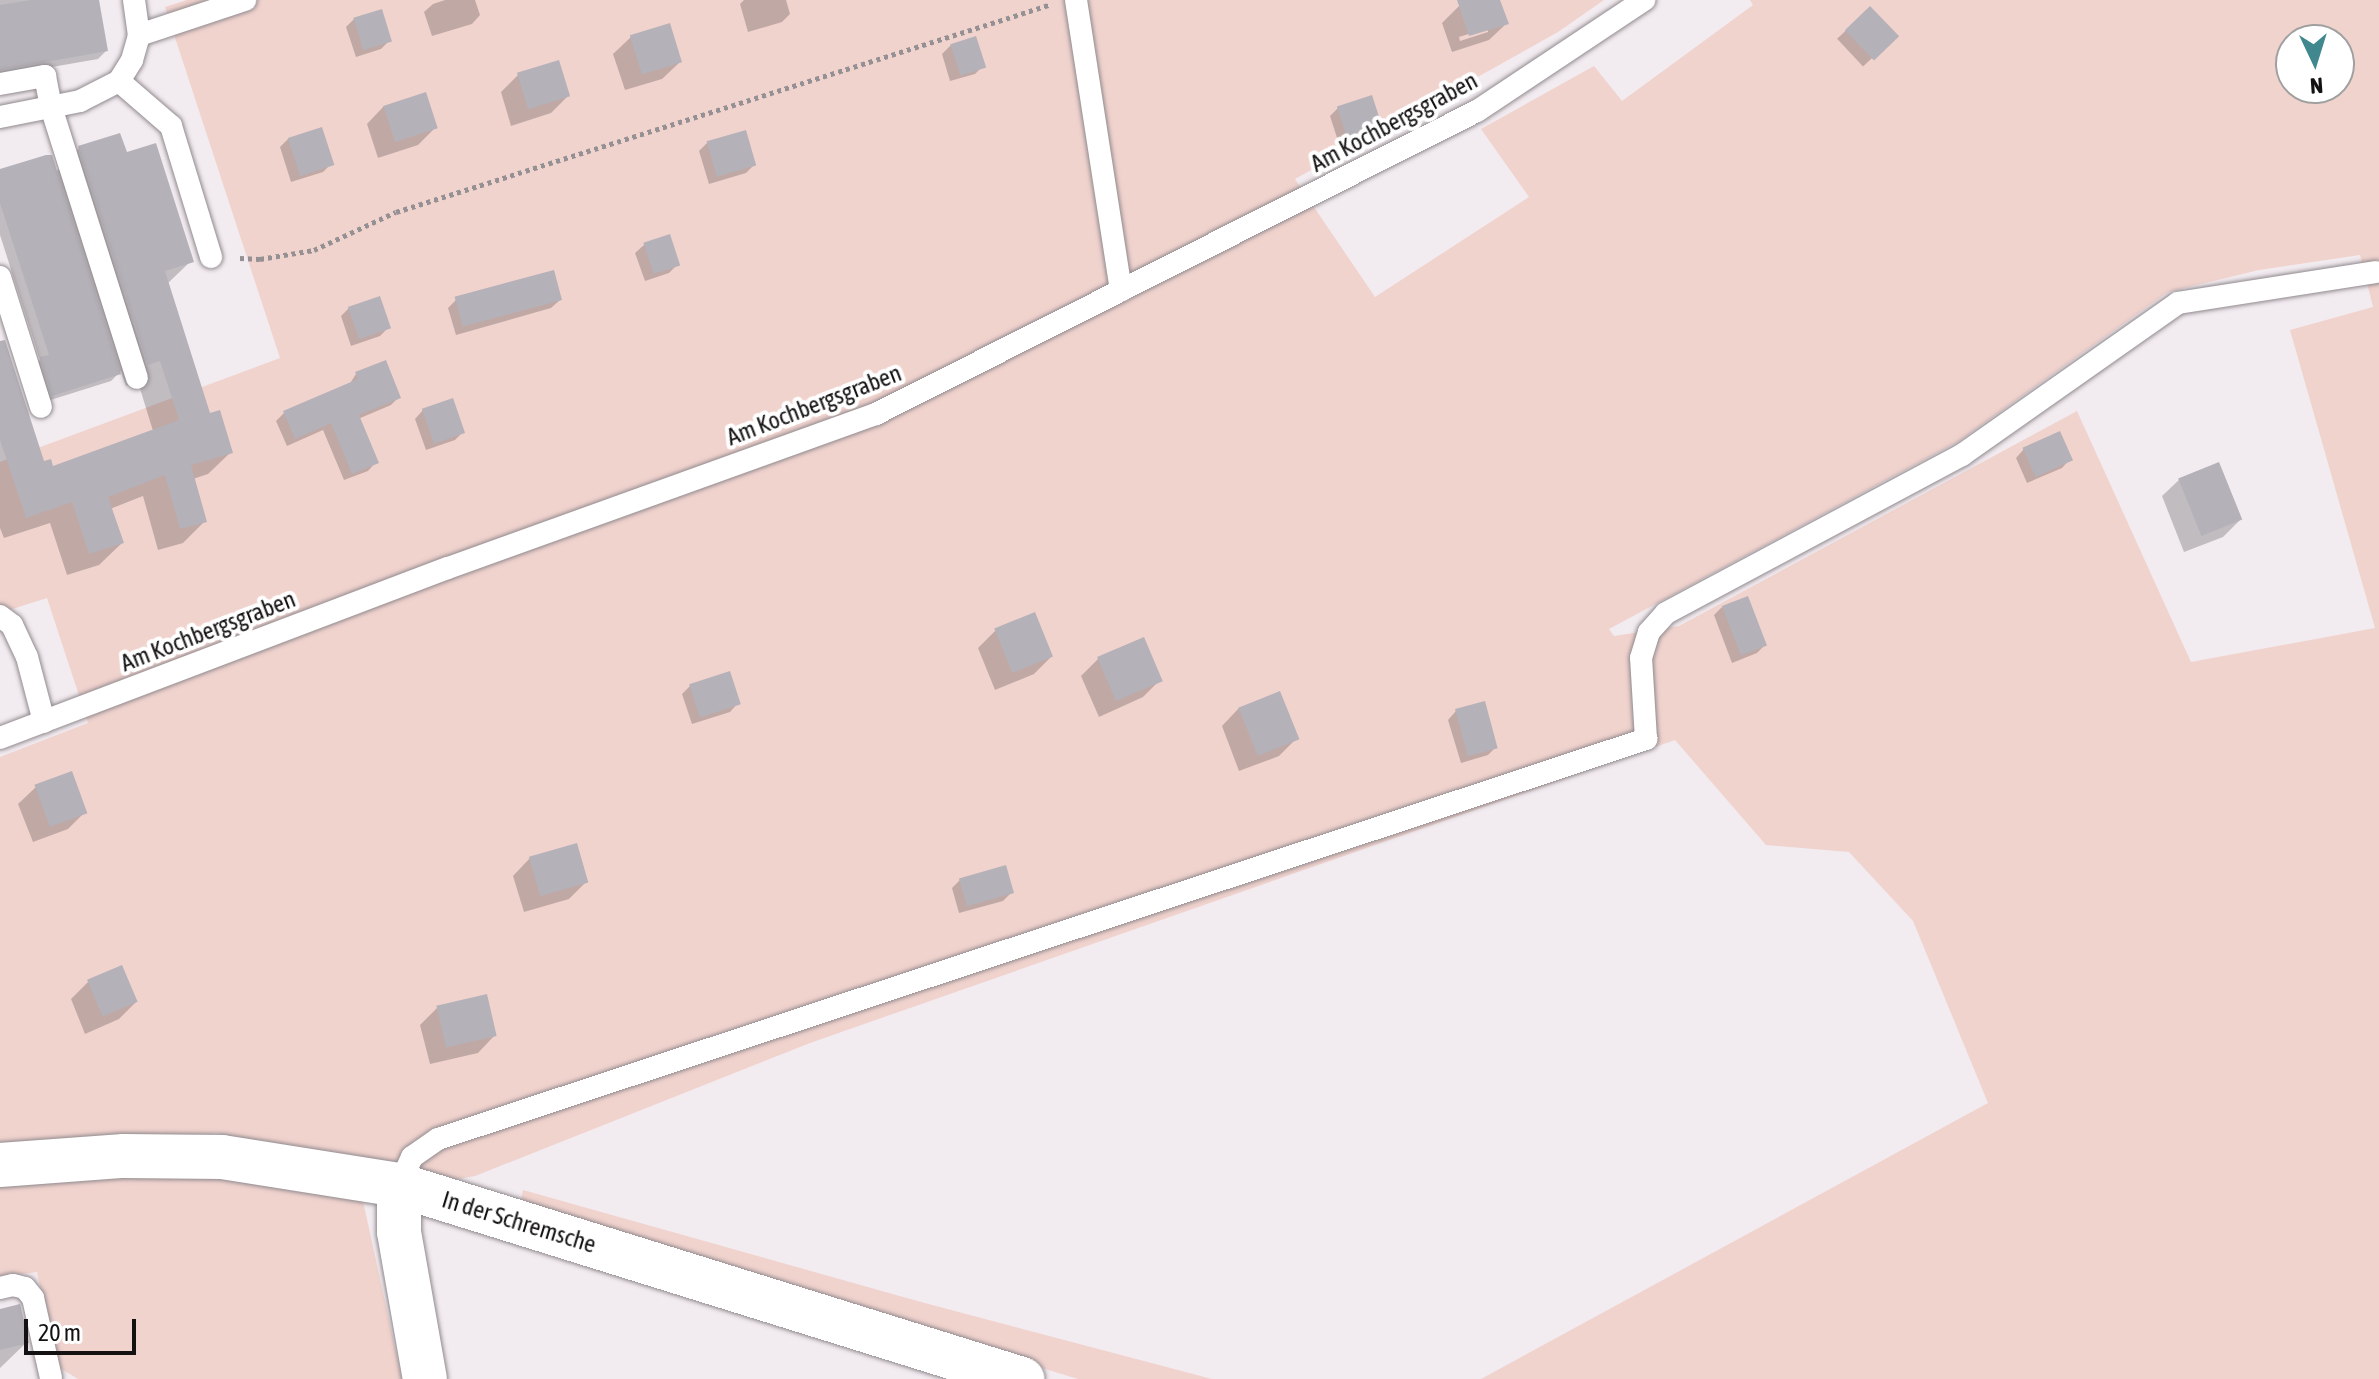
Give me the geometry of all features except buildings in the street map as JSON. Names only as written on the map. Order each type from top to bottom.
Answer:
[{"type":"street","name":"In der Schremsche","points":[[0,1165],[124,1156],[222,1157],[399,1185],[1022,1379]]},
{"type":"street","points":[[399,1185],[399,1232],[425,1379]]},
{"type":"lane","points":[[0,117],[80,101],[119,81],[132,60],[139,35],[134,0]]},
{"type":"lane","points":[[139,35],[245,0]]},
{"type":"lane","points":[[1076,0],[1121,291]]},
{"type":"lane","name":"Am Kochbergsgraben","points":[[0,738],[448,568],[876,414],[1477,111],[1644,0]]},
{"type":"lane","points":[[0,84],[45,76],[51,107],[137,378]]},
{"type":"lane","points":[[119,81],[171,126],[211,257]]},
{"type":"lane","points":[[399,1185],[412,1157],[438,1139],[1646,739],[1641,658],[1649,632],[1666,613],[1962,455],[2178,303],[2376,272]]},
{"type":"lane","points":[[0,277],[41,407]]},
{"type":"lane","points":[[0,616],[12,625],[27,657],[44,722]]},
{"type":"lane","points":[[0,1288],[13,1285],[25,1288],[33,1298],[51,1378]]},
{"type":"path","points":[[211,257],[260,259],[314,250],[396,212],[1063,0]]},
{"type":"shaded area","points":[[187,0],[1604,0],[1558,32],[1295,179],[1375,297],[1529,197],[1481,129],[1594,66],[1622,101],[1753,5],[1750,0],[2379,0],[2379,1379],[1481,1379],[1988,1103],[1913,921],[1849,852],[1766,845],[1675,740],[810,1043],[475,1176],[431,1184],[216,1133],[0,1149],[0,757],[88,723],[47,598],[0,613],[0,462],[280,358],[165,7]],"holes":[[[2360,255],[2373,307],[2290,330],[2375,628],[2191,662],[2077,411],[1679,626],[1614,636],[1609,629],[1959,441],[2168,292],[2259,270]]]},
{"type":"shaded area","points":[[121,1171],[214,1175],[363,1201],[402,1379],[78,1379],[58,1367],[37,1272],[0,1277],[0,1184]]},
{"type":"shaded area","points":[[523,1190],[921,1302],[1212,1379],[1078,1379],[519,1211]]}]
